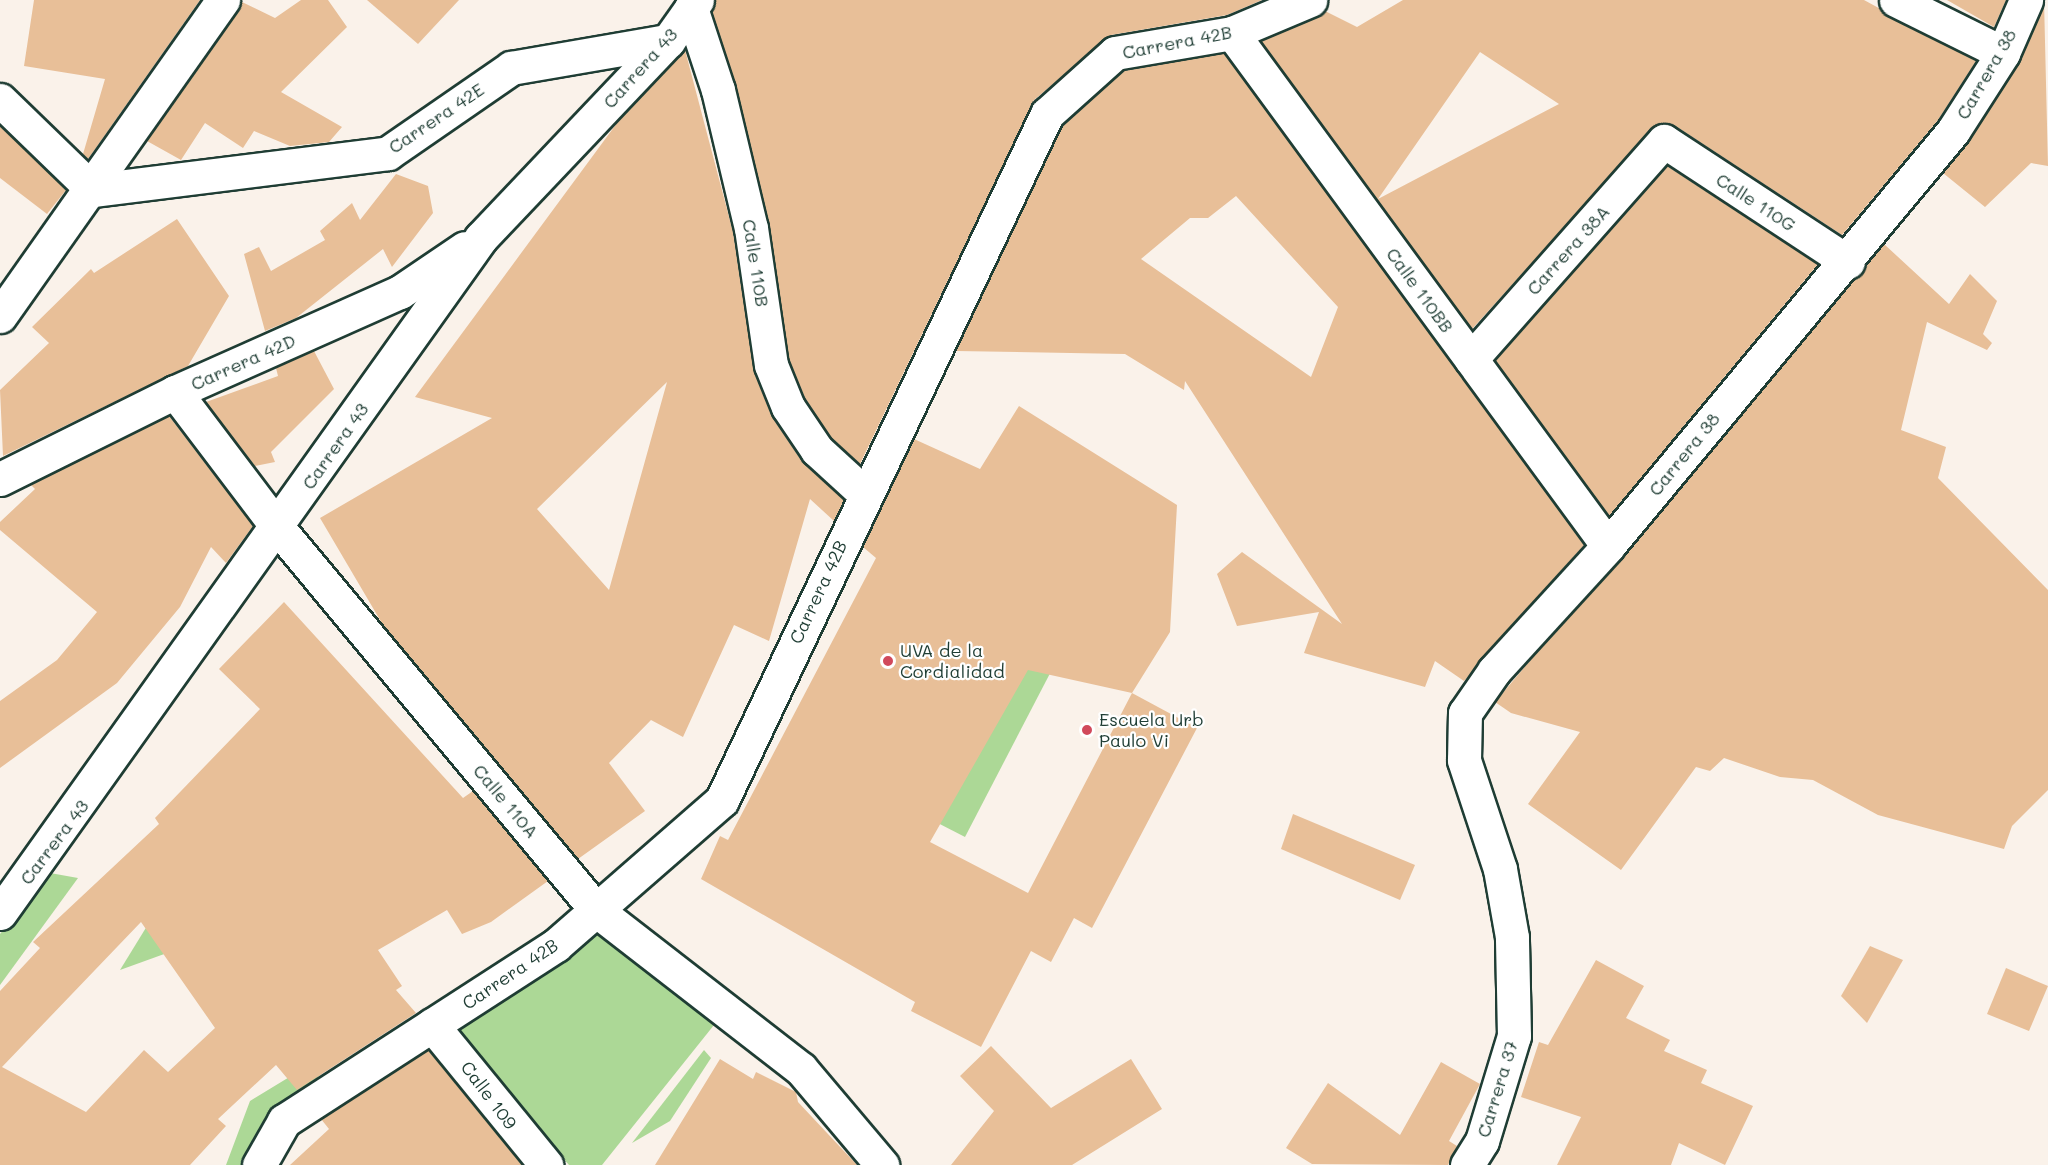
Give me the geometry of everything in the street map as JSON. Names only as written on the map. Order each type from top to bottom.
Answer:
[{"type":"street","points":[[0,316],[93,190],[223,0]]},
{"type":"street","name":"Carrera 42B","points":[[259,1165],[284,1121],[556,945],[722,800],[864,493],[1047,114],[1115,53],[1232,33],[1310,0]]},
{"type":"street","points":[[1896,0],[2003,53]]},
{"type":"street","name":"Carrera 38","points":[[1512,937],[1500,869],[1464,760],[1466,713],[1494,671],[1608,546],[1848,262],[1953,131],[2003,53],[2026,0]]},
{"type":"street","name":"Carrera 43","points":[[0,913],[278,528],[481,238],[668,40],[694,4]]},
{"type":"street","name":"Calle 110B","points":[[694,4],[718,90],[751,228],[771,365],[788,407],[816,450],[864,493]]},
{"type":"street","name":"Calle 110BB","points":[[1232,33],[1608,546]]},
{"type":"street","name":"Carrera 42E","points":[[93,190],[388,153],[511,68],[668,40]]},
{"type":"street","points":[[0,100],[93,190]]},
{"type":"street","name":"Carrera 38A","points":[[1471,359],[1664,141]]},
{"type":"street","name":"Calle 110G","points":[[1664,141],[1848,262]]},
{"type":"street","name":"Carrera 42D","points":[[0,479],[175,393],[399,292],[481,238]]},
{"type":"street","name":"Calle 110A","points":[[175,393],[278,528],[596,910],[801,1069],[882,1165]]},
{"type":"street","name":"Carrera 37","points":[[1467,1165],[1482,1141],[1514,1036],[1512,937]]},
{"type":"street","name":"Calle 109","points":[[432,1025],[546,1165]]},
{"type":"green space","points":[[957,606],[1058,658],[965,837],[864,785]]},
{"type":"green space","points":[[50,873],[78,878],[0,985],[0,934]]},
{"type":"green space","points":[[155,913],[167,953],[120,970]]},
{"type":"green space","points":[[597,921],[722,1015],[602,1165],[569,1165],[445,1025]]},
{"type":"green space","points":[[375,1025],[289,1103],[242,1165],[226,1165],[250,1101]]},
{"type":"green space","points":[[704,1050],[711,1058],[670,1121],[632,1143]]},
{"type":"building","points":[[34,0],[200,0],[88,159],[83,154],[105,79],[24,66]]},
{"type":"building","points":[[301,0],[328,0],[347,27],[281,92],[342,127],[329,142],[290,146],[254,131],[243,148],[205,123],[181,160],[147,141],[242,2],[275,18]]},
{"type":"building","points":[[367,0],[459,0],[418,44]]},
{"type":"building","points":[[715,0],[1262,0],[1227,15],[1111,35],[1034,100],[860,464],[831,438],[805,398],[789,360],[769,224],[712,11]]},
{"type":"building","points":[[1403,0],[1864,0],[1976,61],[1938,120],[1842,235],[1674,125],[1657,124],[1472,329],[1261,41],[1325,11],[1357,27]],"holes":[[[1480,52],[1559,104],[1378,199]]]},
{"type":"building","points":[[1947,0],[2006,0],[1994,27]]},
{"type":"building","points":[[2044,0],[2048,166],[2031,163],[1985,207],[1943,173],[2019,63]]},
{"type":"building","points":[[685,50],[733,232],[754,372],[772,417],[801,460],[844,500],[834,521],[810,499],[769,641],[734,625],[683,737],[651,720],[609,763],[645,811],[578,859],[383,625],[320,518],[492,418],[415,397],[620,119]],"holes":[[[667,382],[609,590],[537,509]]]},
{"type":"building","points":[[1224,53],[1584,545],[1464,681],[1435,661],[1425,687],[1304,653],[1319,612],[1237,626],[1217,574],[1242,552],[1342,624],[1185,381],[1184,390],[1125,354],[956,351],[1062,125],[1124,71]],"holes":[[[1236,196],[1338,307],[1311,377],[1141,259],[1190,218],[1208,218]]]},
{"type":"building","points":[[0,126],[66,190],[47,214],[0,178]]},
{"type":"building","points":[[1667,166],[1818,264],[1609,516],[1495,360]]},
{"type":"building","points":[[396,174],[428,186],[433,213],[392,267],[383,249],[296,318],[265,331],[244,254],[259,247],[271,271],[325,240],[320,231],[352,203],[360,220]]},
{"type":"building","points":[[177,219],[229,296],[188,366],[3,456],[0,390],[49,343],[32,327],[91,269],[94,273]]},
{"type":"building","points":[[1884,244],[1949,304],[1970,274],[1997,301],[1983,334],[1992,343],[1987,350],[1927,322],[1901,430],[1946,447],[1938,478],[2048,590],[2048,790],[2012,826],[2004,849],[1878,815],[1813,780],[1780,777],[1724,758],[1710,771],[1696,767],[1621,870],[1528,804],[1580,732],[1511,713],[1495,702]]},
{"type":"building","points":[[314,351],[334,389],[271,452],[275,462],[255,466],[206,402],[278,376],[276,368]]},
{"type":"building","points":[[1019,406],[1177,505],[1170,632],[1132,693],[1197,728],[1092,928],[1074,918],[1051,962],[1031,951],[981,1047],[911,1011],[915,1002],[701,879],[720,836],[728,840],[876,558],[863,547],[914,439],[980,469]],"holes":[[[1028,670],[1132,693],[1028,893],[930,842]]]},
{"type":"building","points":[[169,416],[253,526],[226,563],[211,547],[180,607],[117,683],[0,768],[0,701],[57,660],[97,612],[0,530],[0,522],[35,489],[31,485]]},
{"type":"building","points":[[284,602],[463,798],[473,791],[548,881],[491,922],[462,934],[447,910],[378,950],[402,986],[396,990],[416,1013],[297,1090],[276,1065],[218,1119],[226,1126],[190,1165],[0,1165],[0,991],[40,948],[33,942],[159,824],[155,818],[260,709],[219,669]],"holes":[[[141,922],[215,1028],[168,1072],[144,1050],[86,1112],[2,1067]]]},
{"type":"building","points":[[1293,814],[1415,865],[1400,900],[1281,849]]},
{"type":"building","points":[[1870,946],[1903,960],[1867,1023],[1841,996]]},
{"type":"building","points":[[1596,960],[1644,986],[1626,1018],[1670,1040],[1664,1051],[1707,1070],[1701,1083],[1753,1106],[1725,1165],[1679,1143],[1671,1165],[1557,1165],[1581,1117],[1521,1097],[1539,1042],[1548,1045]]},
{"type":"building","points":[[2006,968],[2048,986],[2029,1031],[1987,1014]]},
{"type":"building","points":[[991,1046],[1051,1108],[1131,1059],[1162,1109],[1072,1165],[951,1165],[994,1111],[960,1076]]},
{"type":"building","points":[[428,1050],[522,1165],[290,1165],[329,1129],[321,1119]]},
{"type":"building","points":[[720,1059],[753,1079],[756,1072],[796,1092],[798,1102],[857,1165],[655,1165]]},
{"type":"building","points":[[1441,1062],[1480,1084],[1449,1141],[1457,1146],[1448,1165],[1312,1164],[1286,1148],[1328,1083],[1400,1135]]},
{"type":"place","name":"UVA de la Cordialidad","points":[[888,661]]},
{"type":"place","name":"Escuela Urb Paulo Vi","points":[[1087,730]]}]
